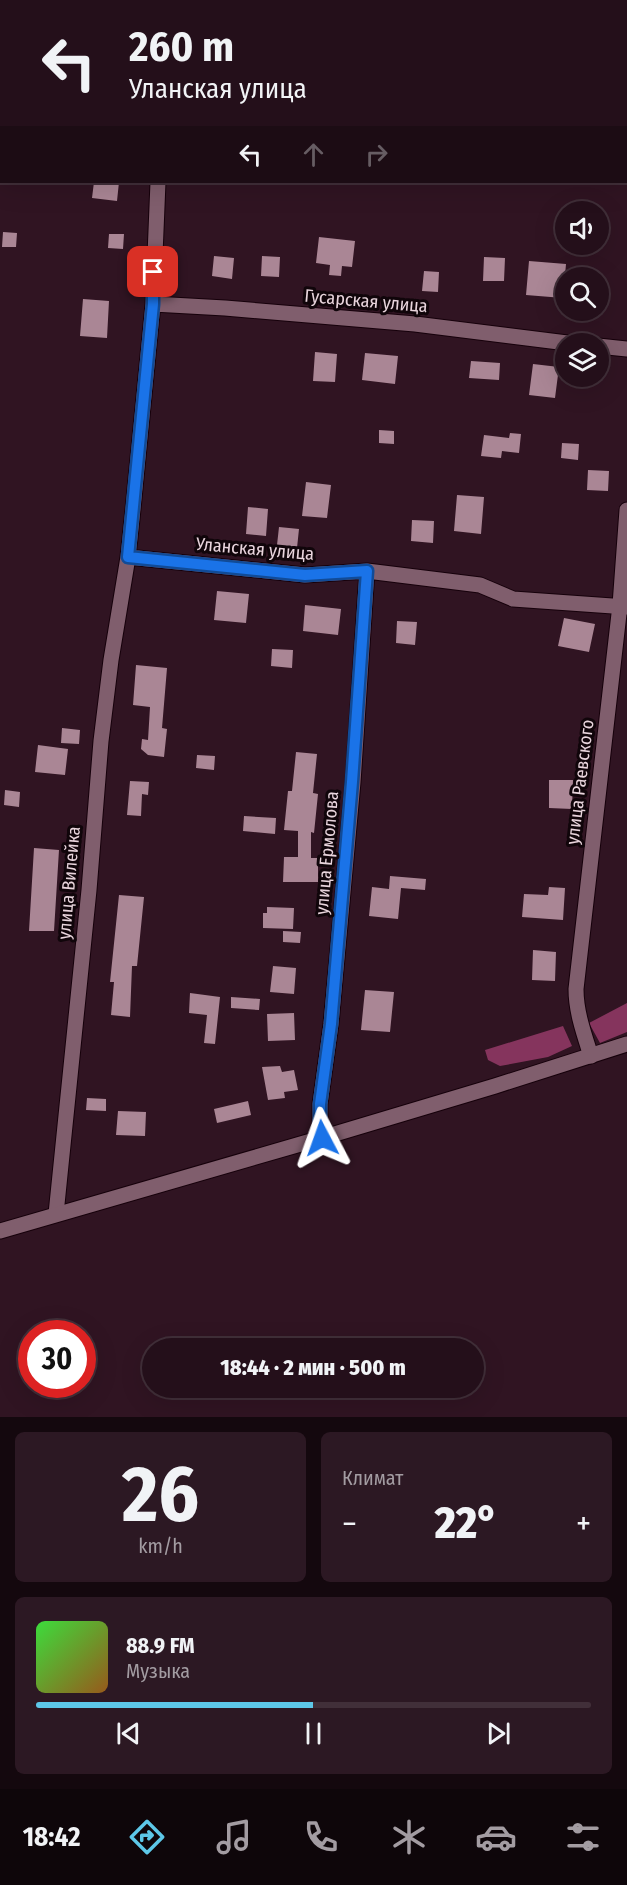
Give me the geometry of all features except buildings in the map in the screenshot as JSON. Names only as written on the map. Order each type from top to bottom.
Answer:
[{"type":"street","points":[[153,304],[158,183]]},
{"type":"street","name":"Гусарская улица","points":[[153,304],[415,324],[555,342]]},
{"type":"street","name":"улица Вилейка","points":[[56,1214],[101,741],[111,660],[128,557],[153,304]]},
{"type":"street","points":[[609,347],[627,349]]},
{"type":"street","name":"улица Раевского","points":[[591,1056],[578,1012],[576,988],[624,606],[627,510]]},
{"type":"street","name":"Уланская улица","points":[[128,557],[305,575],[367,571],[480,585],[513,599],[624,606]]},
{"type":"street","name":"улица Ермолова","points":[[322,1138],[320,1104],[331,1024],[352,794],[367,571]]},
{"type":"street","points":[[0,1231],[322,1138],[627,1044]]},
{"type":"shaded area","points":[[627,1003],[627,1032],[600,1043],[589,1023]]},
{"type":"shaded area","points":[[563,1026],[572,1046],[548,1057],[500,1066],[488,1060],[485,1050]]},
{"type":"route","points":[[153,272],[153,304],[128,557],[305,575],[367,571],[331,1024],[320,1104],[322,1138]]}]
